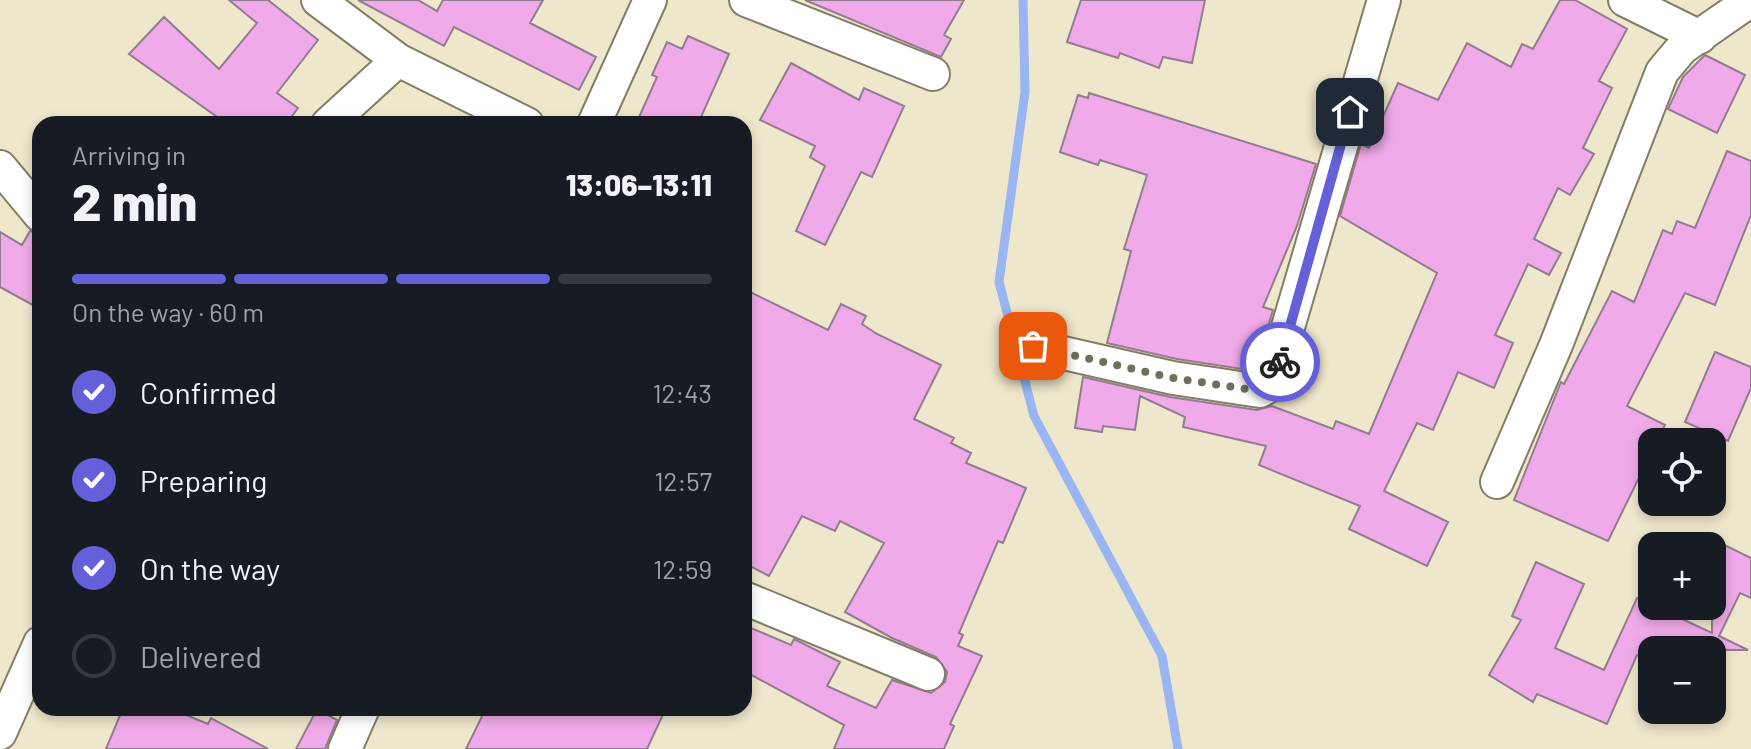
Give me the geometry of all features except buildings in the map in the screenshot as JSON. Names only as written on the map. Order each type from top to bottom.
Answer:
[{"type":"street","points":[[318,0],[398,60],[511,116]]},
{"type":"street","points":[[598,116],[650,0]]},
{"type":"street","points":[[746,0],[933,74]]},
{"type":"street","points":[[1033,346],[1173,378],[1260,391],[1271,385],[1384,0]]},
{"type":"street","points":[[1625,0],[1700,37]]},
{"type":"street","points":[[1497,482],[1556,345],[1662,72],[1682,48],[1751,0]]},
{"type":"street","points":[[337,116],[398,60]]},
{"type":"street","points":[[0,167],[32,205]]},
{"type":"street","points":[[752,601],[928,674]]},
{"type":"street","points":[[0,733],[32,661]]},
{"type":"street","points":[[345,749],[359,716]]},
{"type":"waterway","points":[[1023,0],[1025,92],[999,282],[1034,416],[1162,656],[1178,749]]},
{"type":"way so far","points":[[1033,346],[1173,378],[1260,391],[1271,385],[1280,362]]},
{"type":"route","points":[[1280,362],[1350,112]]}]
